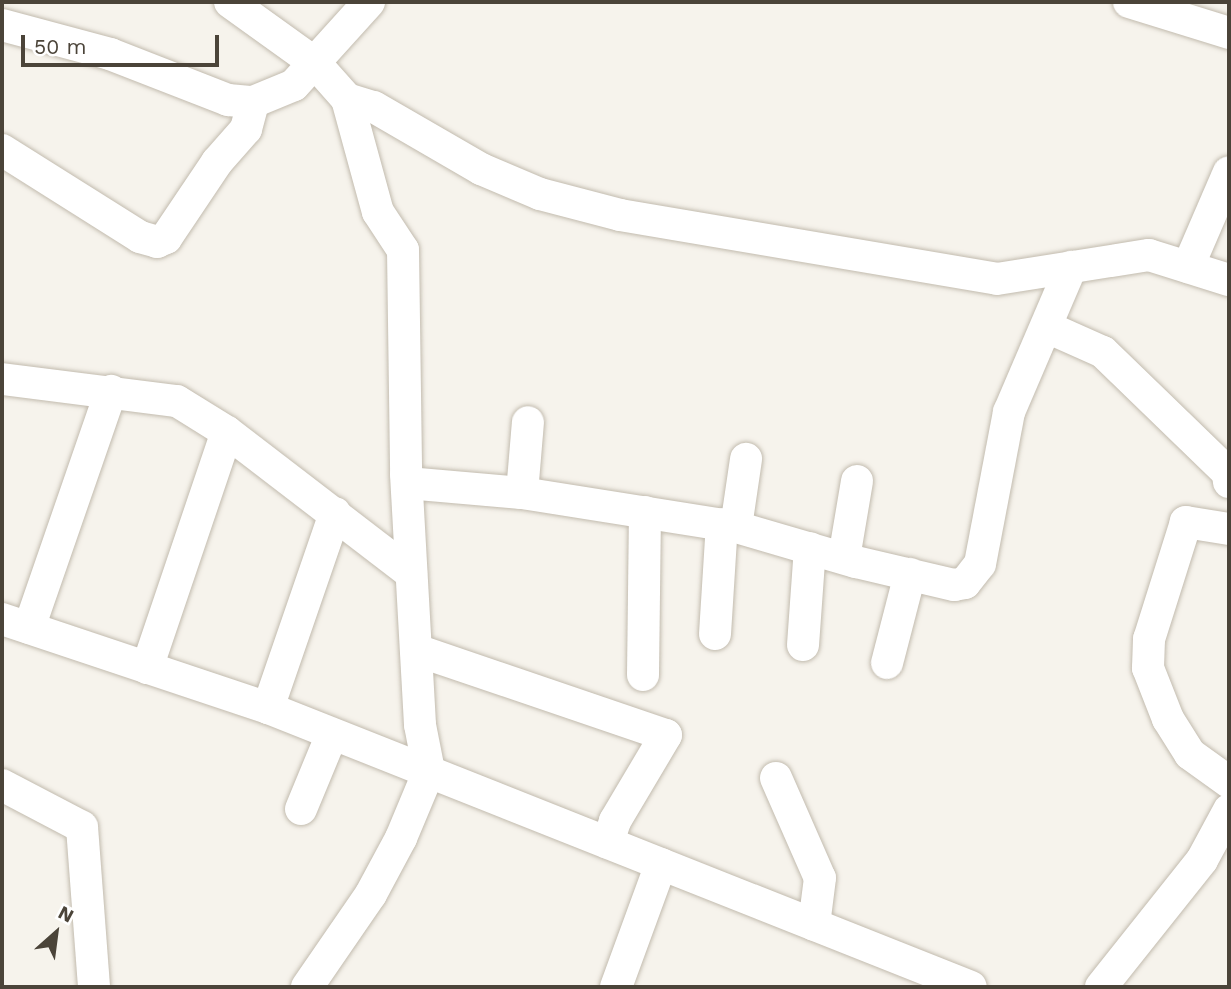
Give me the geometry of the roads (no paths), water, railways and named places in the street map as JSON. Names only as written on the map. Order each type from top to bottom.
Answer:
[{"type":"street","points":[[230,2],[315,63],[346,99],[378,212],[403,250],[411,573],[419,725],[429,771],[401,838],[370,894],[307,987]]},
{"type":"street","points":[[2,25],[110,54],[228,100],[253,102],[294,85],[369,2]]},
{"type":"street","points":[[1129,2],[1229,33]]},
{"type":"street","points":[[346,99],[374,107],[481,169],[540,194],[620,215],[998,279],[1149,255],[1229,280]]},
{"type":"street","points":[[2,150],[157,243],[166,238],[216,162],[246,130],[253,102]]},
{"type":"street","points":[[1188,267],[1229,172]]},
{"type":"street","points":[[407,483],[522,493],[729,526],[954,585],[974,575],[1009,412],[1049,328],[1071,267]]},
{"type":"street","points":[[1049,328],[1103,352],[1228,472],[1229,482]]},
{"type":"street","points":[[2,379],[177,401],[228,432],[411,573]]},
{"type":"street","points":[[111,391],[11,628],[147,668],[268,708],[971,987]]},
{"type":"street","points":[[522,493],[528,422]]},
{"type":"street","points":[[147,668],[228,432]]},
{"type":"street","points":[[715,634],[729,526],[746,459]]},
{"type":"street","points":[[844,558],[857,481]]},
{"type":"street","points":[[643,676],[645,512]]},
{"type":"street","points":[[268,708],[335,513]]},
{"type":"street","points":[[1229,529],[1186,522],[1152,626],[1148,668],[1168,719],[1190,754],[1229,782]]},
{"type":"street","points":[[803,645],[810,548]]},
{"type":"street","points":[[887,663],[910,573]]},
{"type":"street","points":[[415,650],[666,735],[615,821],[608,843]]},
{"type":"street","points":[[301,809],[332,734]]},
{"type":"street","points":[[776,778],[820,878],[814,925]]},
{"type":"street","points":[[2,785],[82,827],[94,987]]},
{"type":"street","points":[[1101,987],[1202,860],[1229,810]]},
{"type":"street","points":[[616,987],[661,864]]}]
